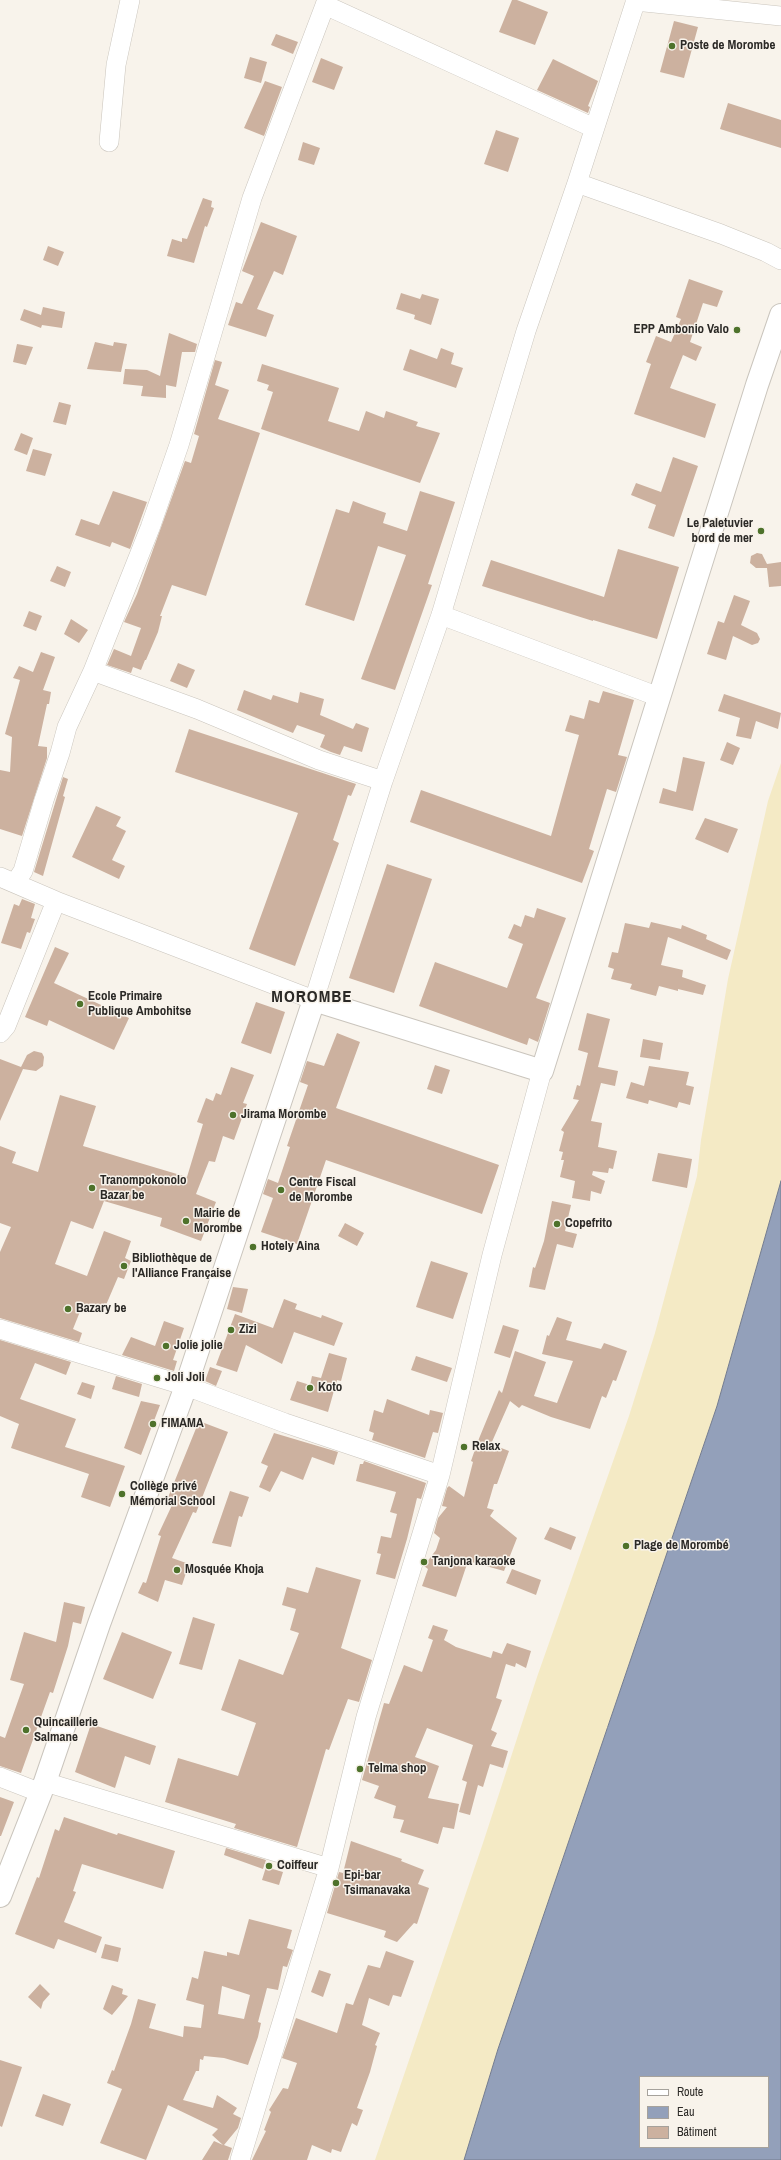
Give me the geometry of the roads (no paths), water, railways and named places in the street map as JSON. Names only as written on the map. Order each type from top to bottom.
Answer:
[{"type":"street","points":[[109,142],[116,65],[130,0]]},
{"type":"street","points":[[0,1896],[43,1788],[99,1624],[186,1386],[314,1000],[383,781],[441,615],[523,338],[577,183],[636,0],[781,16]]},
{"type":"street","points":[[8,880],[24,871],[67,727],[93,671],[150,528],[176,453],[252,198],[326,3],[594,128]]},
{"type":"street","points":[[577,183],[721,234],[766,252],[781,260]]},
{"type":"street","points":[[240,2160],[329,1868],[366,1717],[440,1475],[492,1255],[542,1071],[781,315]]},
{"type":"street","points":[[441,615],[659,697]]},
{"type":"street","points":[[93,671],[197,709],[319,760],[383,781]]},
{"type":"street","points":[[8,880],[56,901],[314,1000],[542,1071]]},
{"type":"street","points":[[0,1033],[6,1026],[56,901]]},
{"type":"street","points":[[0,1329],[186,1386],[284,1423],[440,1475]]},
{"type":"street","points":[[0,1777],[329,1868]]},
{"type":"water","points":[[781,1181],[781,2160],[464,2160],[498,2049],[717,1406]]},
{"type":"place","name":"Poste de Morombe","points":[[672,46]]},
{"type":"place","name":"EPP Ambonio Valo","points":[[737,330]]},
{"type":"place","name":"Le Paletuvier bord de mer","points":[[761,531]]},
{"type":"place","name":"Ecole Primaire Publique Ambohitse","points":[[80,1004]]},
{"type":"place","name":"Jirama Morombe","points":[[233,1115]]},
{"type":"place","name":"Tranompokonolo Bazar be","points":[[92,1188]]},
{"type":"place","name":"Centre Fiscal de Morombe","points":[[281,1190]]},
{"type":"place","name":"Mairie de Morombe","points":[[186,1221]]},
{"type":"place","name":"Copefrito","points":[[557,1224]]},
{"type":"place","name":"Hotely Aina","points":[[253,1247]]},
{"type":"place","name":"Bibliothèque de l'Alliance Française","points":[[124,1266]]},
{"type":"place","name":"Bazary be","points":[[68,1309]]},
{"type":"place","name":"Zizi","points":[[231,1330]]},
{"type":"place","name":"Jolie jolie","points":[[166,1346]]},
{"type":"place","name":"Joli Joli","points":[[157,1378]]},
{"type":"place","name":"Koto","points":[[310,1388]]},
{"type":"place","name":"FIMAMA","points":[[153,1424]]},
{"type":"place","name":"Relax","points":[[464,1447]]},
{"type":"place","name":"Collège privé Mémorial School","points":[[122,1494]]},
{"type":"place","name":"Plage de Morombé","points":[[626,1546]]},
{"type":"place","name":"Tanjona karaoke","points":[[424,1562]]},
{"type":"place","name":"Mosquée Khoja","points":[[177,1570]]},
{"type":"place","name":"Quincaillerie Salmane","points":[[26,1730]]},
{"type":"place","name":"Telma shop","points":[[360,1769]]},
{"type":"place","name":"Coiffeur","points":[[269,1866]]},
{"type":"place","name":"Epi-bar Tsimanavaka","points":[[336,1883]]},
{"type":"district","name":"MOROMBE","points":[[312,997]]}]
